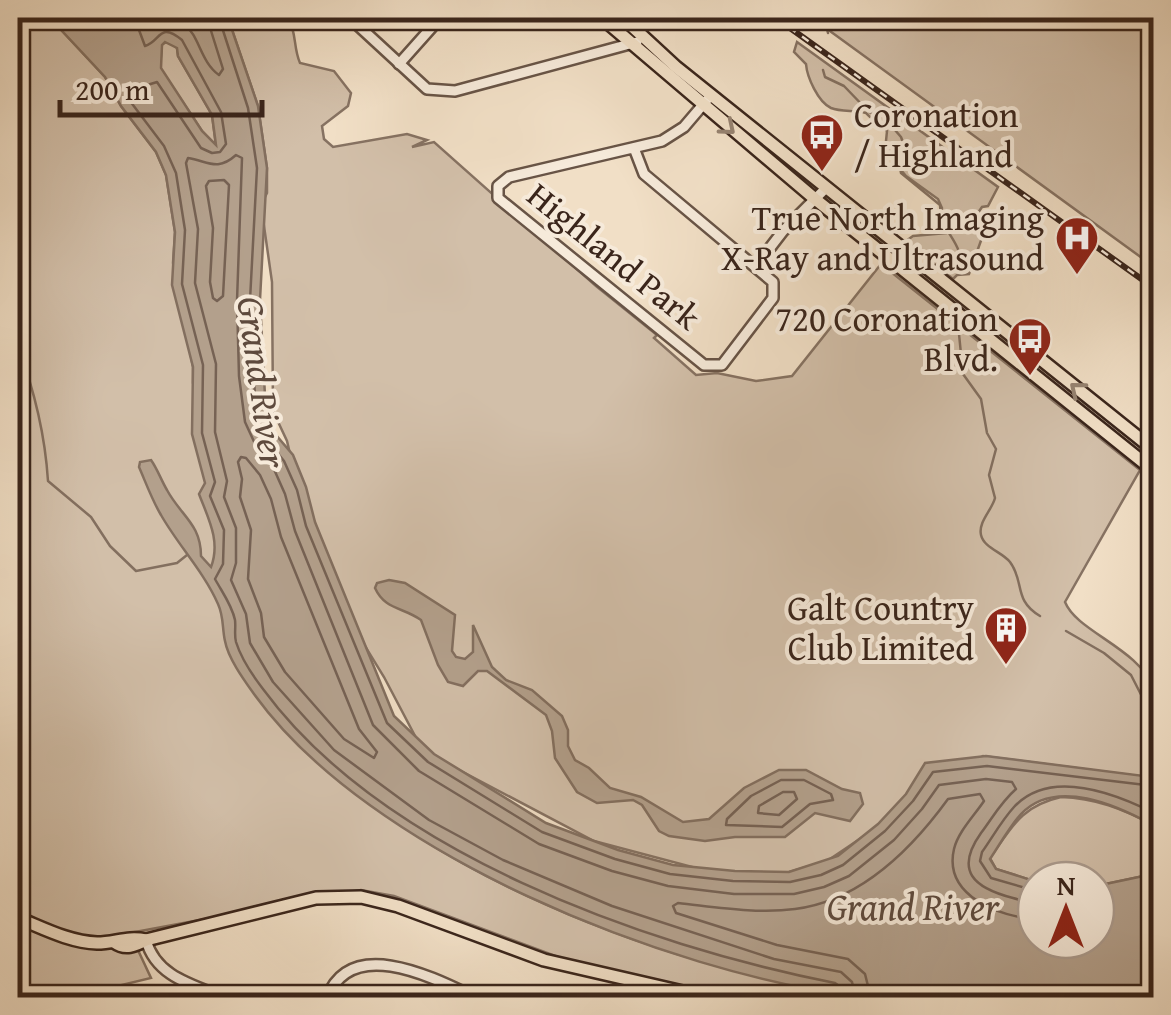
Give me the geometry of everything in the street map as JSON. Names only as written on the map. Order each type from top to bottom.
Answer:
[{"type":"main road","points":[[602,18],[815,199],[1154,471]]},
{"type":"main road","points":[[623,18],[826,188],[1154,451],[1146,455],[1124,447]]},
{"type":"main road","points":[[917,280],[927,269]]},
{"type":"main road","points":[[18,918],[76,940],[136,946],[146,940],[316,898],[347,896],[398,906],[544,960],[709,998]]},
{"type":"street","points":[[350,18],[427,89],[455,91],[633,46],[644,36]]},
{"type":"street","points":[[398,64],[440,18]]},
{"type":"street","name":"Highland Park","points":[[712,94],[674,135],[509,177],[498,186],[498,198],[704,364],[715,366],[729,360],[773,298],[774,282],[756,266]]},
{"type":"street","points":[[634,148],[644,174],[756,266],[783,231],[826,188]]},
{"type":"street","points":[[146,940],[150,954],[163,969],[226,998]]},
{"type":"street","points":[[327,998],[333,983],[343,974],[385,964],[415,970],[476,998]]},
{"type":"shaded area","points":[[18,18],[50,18],[105,77],[121,106],[156,152],[166,175],[175,232],[173,263],[193,383],[284,708],[299,745],[395,821],[520,893],[657,947],[796,985],[864,997],[734,997],[566,960],[394,896],[361,890],[130,933],[151,978],[72,997],[18,997]]},
{"type":"shaded area","points":[[228,18],[288,18],[300,63],[334,71],[351,93],[348,106],[322,126],[324,139],[333,147],[407,134],[427,140],[412,147],[434,142],[657,335],[654,338],[696,375],[717,373],[756,381],[792,376],[881,264],[1140,470],[1065,602],[1082,622],[1135,662],[1154,689],[1153,778],[983,756],[827,861],[789,872],[726,876],[594,841],[423,751],[384,677],[316,566],[287,441],[273,411],[272,282],[261,205],[267,193],[267,168],[258,106]]},
{"type":"shaded area","points":[[812,18],[1153,18],[1153,266]]},
{"type":"shaded area","points":[[169,41],[177,48],[212,115],[216,146],[160,68],[162,44]]},
{"type":"shaded area","points":[[797,42],[998,187],[988,206],[982,207],[971,223],[983,235],[969,274],[953,279],[906,241],[913,236],[946,233],[947,228],[939,219],[942,208],[938,199],[906,176],[885,151],[887,131],[866,113],[826,105],[811,82],[806,64],[794,52]]},
{"type":"shaded area","points":[[1061,797],[1086,800],[1108,805],[1153,825],[1153,874],[1116,882],[1116,860],[1016,860],[1016,875],[996,869],[990,858],[1005,837],[1027,812]]},
{"type":"water","name":"Grand River","points":[[50,18],[228,18],[258,106],[267,168],[260,300],[266,415],[293,455],[315,522],[394,716],[434,754],[546,823],[618,850],[673,865],[735,871],[789,872],[838,856],[878,824],[906,794],[925,763],[986,756],[1152,777],[1153,825],[1087,798],[1051,797],[1021,814],[990,859],[996,869],[1016,875],[1016,960],[1116,960],[1116,882],[1153,874],[1153,994],[870,998],[782,983],[699,962],[528,896],[445,854],[370,805],[305,752],[237,669],[227,648],[218,604],[161,515],[139,467],[140,462],[151,460],[172,499],[194,528],[201,556],[211,567],[214,539],[199,494],[205,483],[192,434],[193,367],[172,285],[175,232],[166,175],[156,152],[121,106],[105,77]],"holes":[[[165,42],[177,48],[212,115],[216,145],[202,131],[161,68]]]},
{"type":"water","points":[[377,583],[405,583],[455,615],[452,651],[456,657],[465,659],[473,652],[473,625],[492,667],[506,680],[532,690],[562,716],[575,760],[610,788],[641,797],[683,822],[709,819],[744,788],[779,770],[806,770],[842,789],[860,793],[863,804],[850,821],[815,813],[785,837],[705,841],[659,831],[642,805],[633,800],[597,803],[577,792],[555,758],[546,715],[487,671],[478,671],[463,686],[448,682],[421,620],[379,595]]},
{"type":"waterway","points":[[824,18],[828,33]]},
{"type":"waterway","points":[[823,70],[825,77],[844,86],[869,112],[882,115],[901,137],[905,148],[899,162],[901,173],[940,205],[944,224],[959,253],[960,273]]},
{"type":"waterway","points":[[959,334],[963,374],[981,399],[987,433],[996,449],[989,475],[995,498],[981,535],[1010,562],[1026,604],[1040,616]]},
{"type":"waterway","points":[[18,347],[38,413],[48,481],[91,517],[110,546],[136,571],[177,563],[187,555]]},
{"type":"waterway","points":[[1066,631],[1104,653],[1131,675],[1154,720]]},
{"type":"waterway","points":[[833,998],[836,993]]},
{"type":"railway","points":[[776,18],[1154,288]]},
{"type":"place","name":"Coronation / Highland","points":[[822,173]]},
{"type":"place","name":"True North Imaging X-Ray and Ultrasound","points":[[1077,276]]},
{"type":"place","name":"720 Coronation Blvd.","points":[[1030,377]]},
{"type":"place","name":"Galt Country Club Limited","points":[[1006,666]]}]
